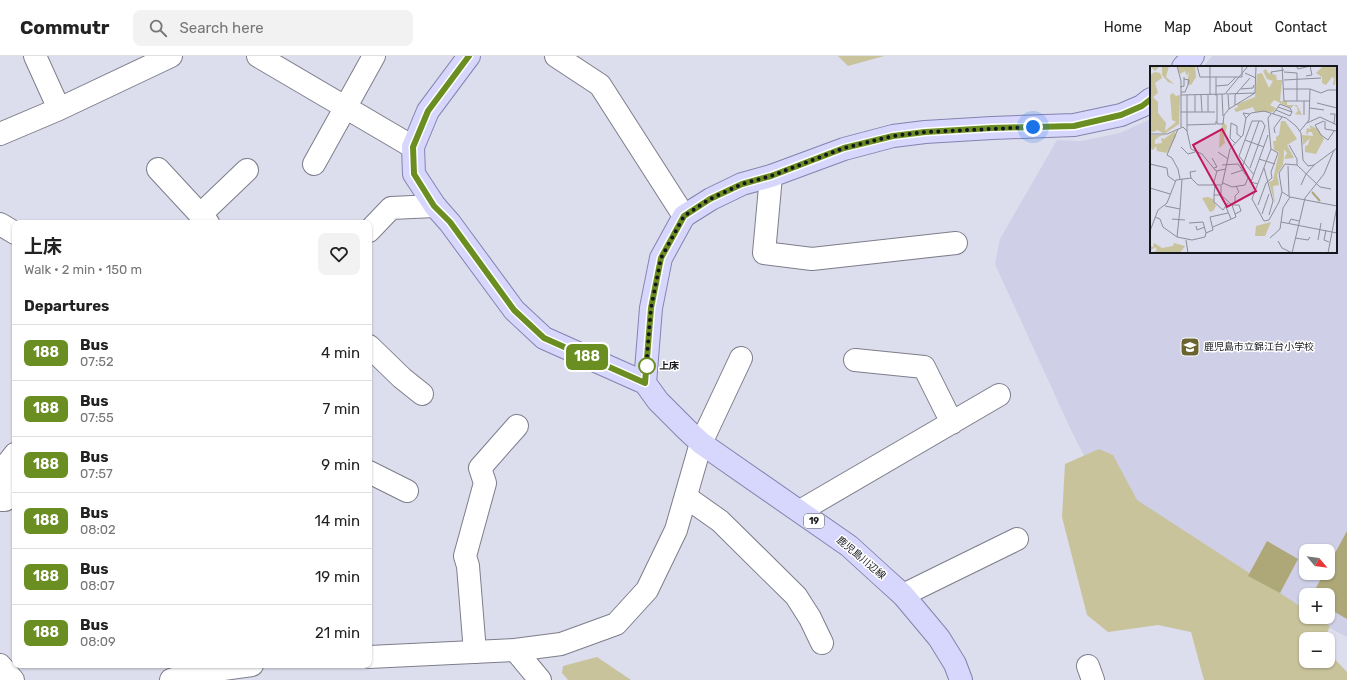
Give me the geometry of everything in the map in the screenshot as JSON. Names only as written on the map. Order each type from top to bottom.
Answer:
[{"type":"main road","points":[[469,56],[428,111],[413,147],[414,174],[434,206],[450,222],[514,310],[544,338],[645,383],[651,308],[661,258],[684,216],[710,199],[742,184],[771,176],[844,148],[893,136],[984,128],[1074,126],[1121,115],[1142,106],[1150,100]]},
{"type":"main road","points":[[1184,66],[1193,56]]},
{"type":"main road","name":"鹿児島川辺線","points":[[645,383],[658,401],[701,443],[849,546],[903,595],[939,638],[950,654],[960,680]]},
{"type":"street","points":[[35,56],[59,109]]},
{"type":"street","points":[[0,134],[59,109],[171,56]]},
{"type":"street","points":[[258,56],[413,147]]},
{"type":"street","points":[[314,164],[374,56]]},
{"type":"street","points":[[556,56],[600,85],[684,216]]},
{"type":"street","points":[[158,169],[204,219],[247,170]]},
{"type":"street","points":[[771,176],[764,253],[812,260],[956,243]]},
{"type":"street","points":[[372,228],[391,208],[434,206]]},
{"type":"street","points":[[0,224],[12,231]]},
{"type":"street","points":[[372,349],[402,378],[422,394]]},
{"type":"street","points":[[372,657],[515,650],[561,644],[616,624],[647,590],[676,530],[701,443],[740,358]]},
{"type":"street","points":[[855,360],[924,367],[952,423]]},
{"type":"street","points":[[800,511],[999,395]]},
{"type":"street","points":[[475,652],[468,566],[465,556],[485,483],[480,468],[517,426]]},
{"type":"street","points":[[0,500],[4,500],[4,468],[12,458]]},
{"type":"street","points":[[372,474],[407,491]]},
{"type":"street","points":[[686,498],[720,521],[796,596],[810,618],[822,643]]},
{"type":"street","points":[[903,595],[1016,539]]},
{"type":"street","points":[[515,650],[540,680]]},
{"type":"street","points":[[0,665],[13,680]]},
{"type":"street","points":[[185,678],[237,668]]},
{"type":"shaded area","points":[[838,56],[884,56],[848,66]]},
{"type":"shaded area","name":"鹿児島市立錦江台小学校","points":[[1212,56],[1347,56],[1347,637],[1322,624],[1335,624],[1335,588],[1299,588],[1299,613],[1125,536],[1071,430],[995,264],[1000,239],[1057,140],[1082,141],[1120,133],[1150,119],[1150,253],[1337,253],[1337,66],[1204,66]]},
{"type":"shaded area","points":[[1099,449],[1113,455],[1137,500],[1299,605],[1299,624],[1327,624],[1330,626],[1328,632],[1299,632],[1299,668],[1335,668],[1335,659],[1347,672],[1347,680],[1204,680],[1191,632],[1158,625],[1108,632],[1087,615],[1062,517],[1065,464]]},
{"type":"shaded area","points":[[1347,531],[1347,619],[1335,612],[1335,588],[1316,588],[1320,580],[1335,580],[1335,553]]},
{"type":"shaded area","points":[[1267,541],[1298,559],[1280,593],[1248,576]]},
{"type":"shaded area","points":[[597,657],[631,680],[568,680],[562,673],[563,666]]},
{"type":"bus line","name":"188","points":[[469,56],[428,111],[413,147],[414,174],[434,206],[450,222],[514,310],[544,338],[645,383],[651,308],[661,258],[684,216],[710,199],[742,184],[771,176],[844,148],[893,136],[925,132],[992,128],[1074,126],[1121,115],[1142,106],[1150,100]]},
{"type":"place","name":"鹿児島市立錦江台小学校","points":[[1190,347]]},
{"type":"place","name":"上床","points":[[647,366]]},
{"type":"route","points":[[647,366],[646,368],[651,308],[661,258],[684,216],[710,199],[742,184],[771,176],[844,148],[893,136],[925,132],[1033,127]]}]
